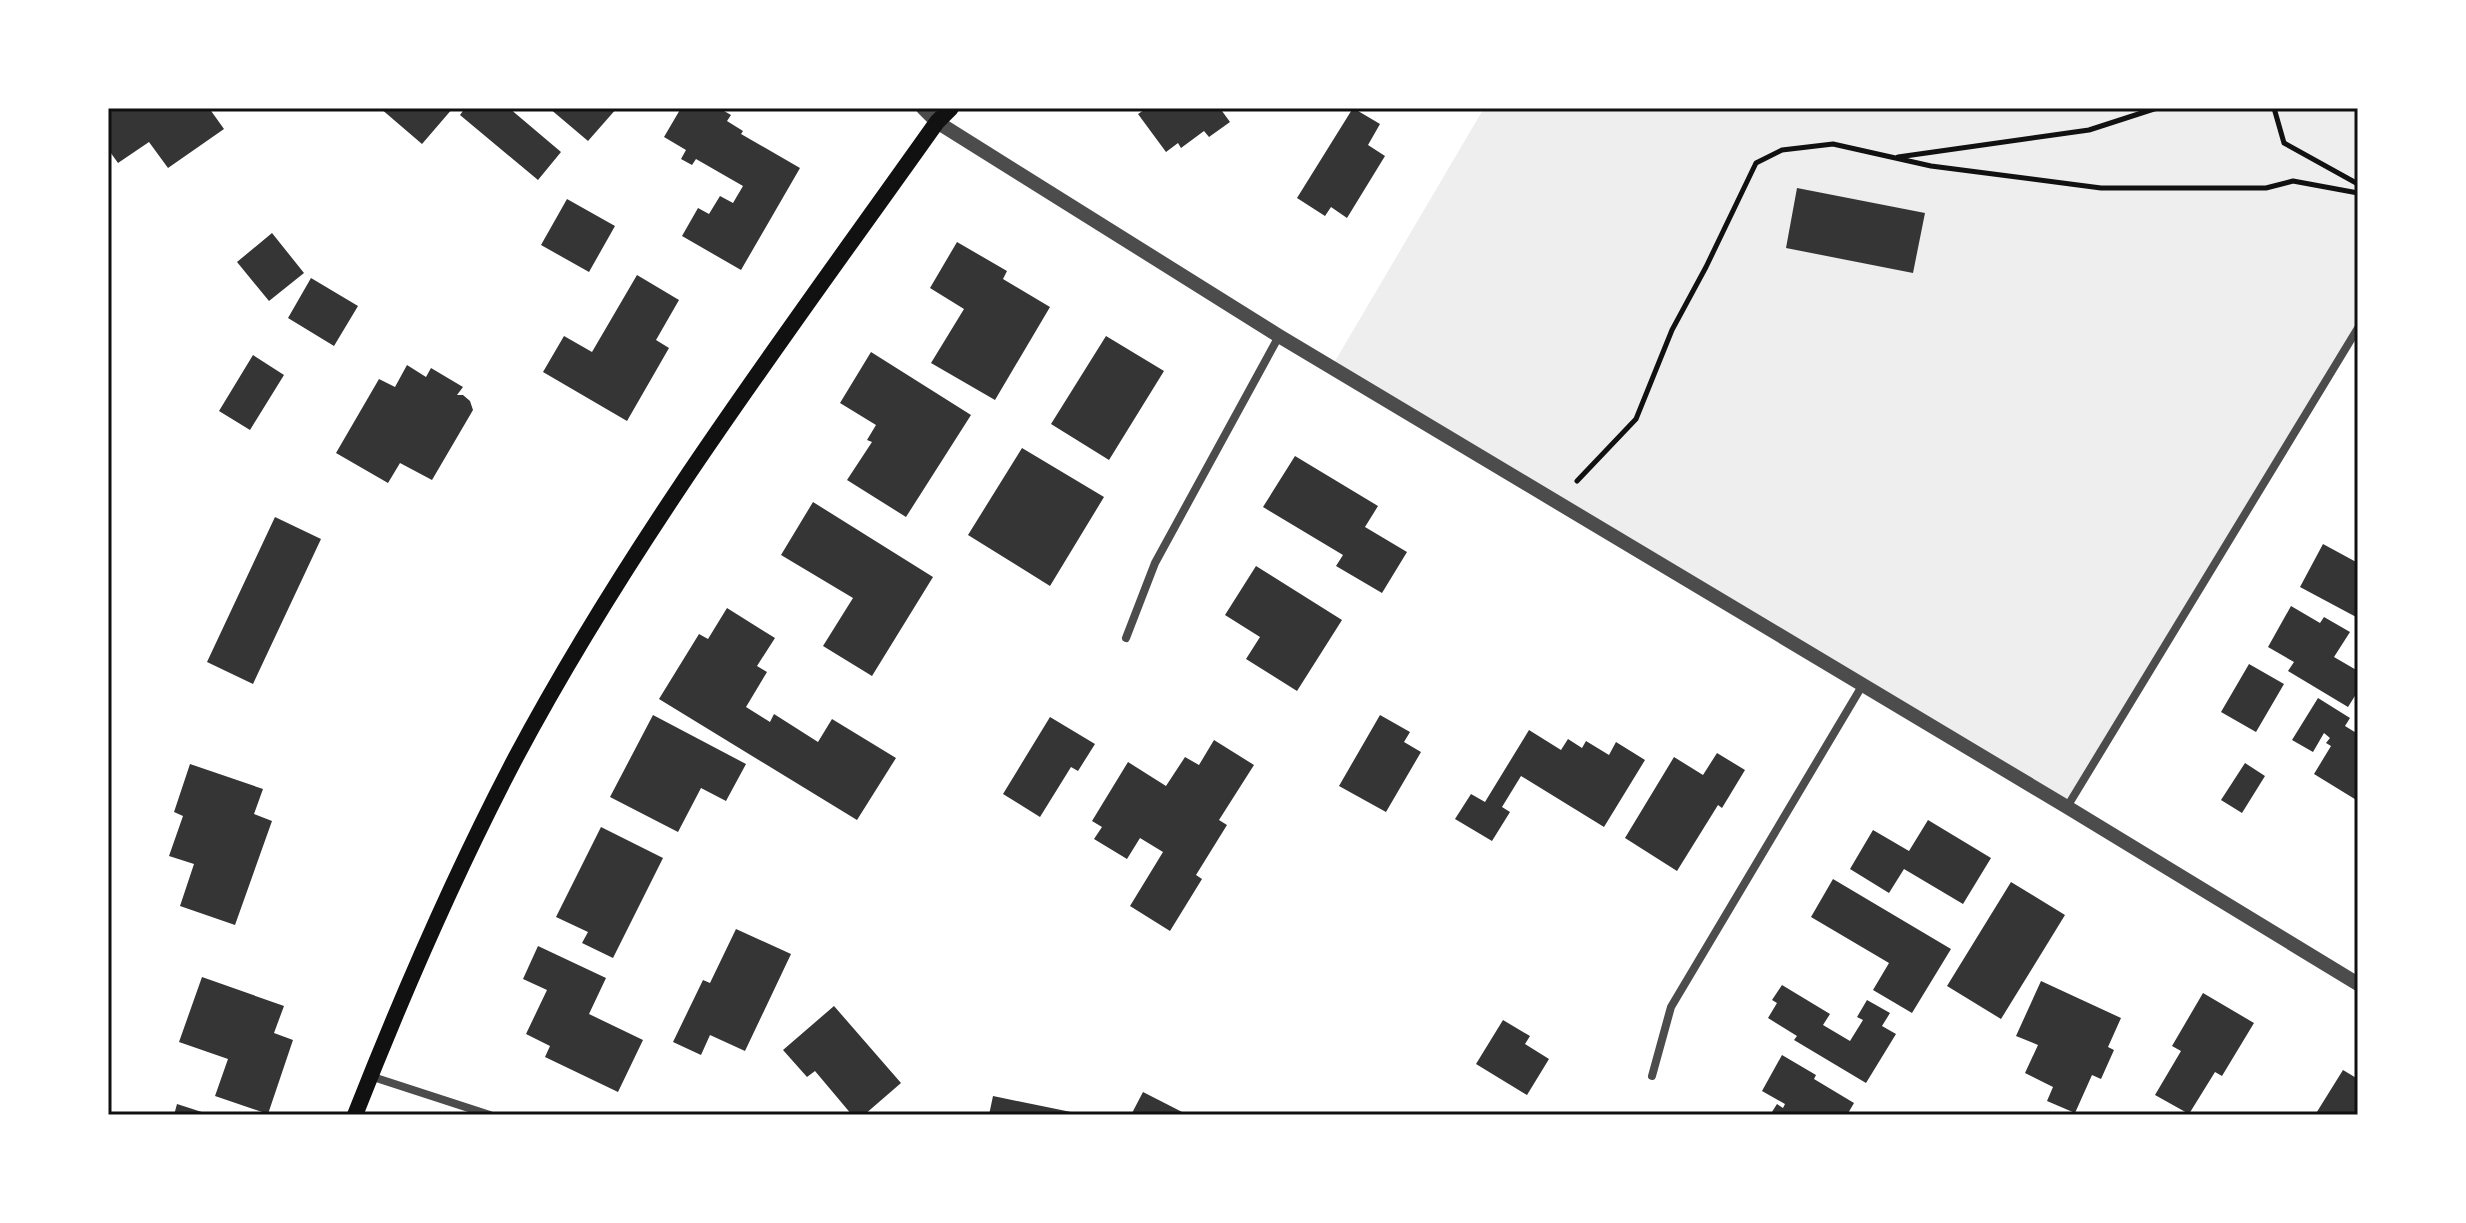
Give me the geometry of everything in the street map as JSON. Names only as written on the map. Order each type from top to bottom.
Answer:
[{"type":"main road","points":[[355,1115],[433,923],[518,754],[593,625],[681,486],[937,122],[951,108]]},
{"type":"street","points":[[923,108],[937,122],[1279,336],[2356,979]]},
{"type":"street","points":[[2067,807],[2358,328]]},
{"type":"street","points":[[1126,638],[1155,563],[1279,336]]},
{"type":"street","points":[[1652,1076],[1671,1007],[1862,686]]},
{"type":"street","points":[[370,1076],[490,1115]]},
{"type":"path","points":[[1893,158],[2089,130],[2157,108]]},
{"type":"path","points":[[2274,108],[2284,143],[2358,184]]},
{"type":"path","points":[[1556,501],[1636,419],[1672,330],[1756,163],[1782,150],[1833,144],[1981,174],[2101,188],[2266,188],[2293,181],[2358,193]]},
{"type":"shaded area","points":[[1484,108],[2358,108],[2358,328],[2067,807],[1331,368]]},
{"type":"building","points":[[108,108],[209,108],[224,129],[168,168],[149,142],[118,163],[108,149]]},
{"type":"building","points":[[380,108],[453,108],[422,144]]},
{"type":"building","points":[[465,108],[509,108],[561,152],[538,180],[460,115]]},
{"type":"building","points":[[549,108],[617,108],[588,141]]},
{"type":"building","points":[[681,108],[719,108],[731,115],[727,121],[743,131],[741,134],[800,168],[741,270],[682,236],[698,208],[709,214],[720,196],[733,203],[743,186],[696,159],[692,165],[681,159],[686,150],[664,137]]},
{"type":"building","points":[[1147,108],[1226,108],[1222,111],[1230,122],[1209,137],[1204,131],[1181,148],[1178,143],[1166,152],[1138,114]]},
{"type":"building","points":[[1353,108],[1380,124],[1368,145],[1385,156],[1347,218],[1331,207],[1325,216],[1297,198]]},
{"type":"building","points":[[1797,188],[1925,213],[1913,273],[1786,248]]},
{"type":"building","points":[[567,199],[615,226],[589,272],[541,245]]},
{"type":"building","points":[[272,233],[304,273],[269,301],[237,262]]},
{"type":"building","points":[[957,242],[1007,271],[1003,279],[1050,307],[995,400],[931,363],[964,309],[930,288]]},
{"type":"building","points":[[637,275],[679,300],[656,340],[669,348],[627,421],[543,372],[564,336],[592,352]]},
{"type":"building","points":[[311,278],[358,306],[334,346],[288,318]]},
{"type":"building","points":[[1106,336],[1164,371],[1109,460],[1051,424]]},
{"type":"building","points":[[871,352],[971,415],[906,517],[847,480],[872,442],[867,440],[876,425],[840,403]]},
{"type":"building","points":[[253,355],[284,375],[250,430],[219,411]]},
{"type":"building","points":[[407,365],[426,377],[431,368],[463,387],[457,395],[463,395],[470,401],[473,410],[432,480],[400,463],[388,483],[336,453],[379,379],[395,387]]},
{"type":"building","points":[[1022,448],[1104,497],[1050,586],[968,535]]},
{"type":"building","points":[[1295,456],[1378,506],[1365,527],[1407,552],[1382,593],[1336,566],[1343,555],[1263,507]]},
{"type":"building","points":[[813,502],[933,577],[872,676],[823,646],[853,598],[781,555]]},
{"type":"building","points":[[275,517],[321,539],[253,684],[207,662]]},
{"type":"building","points":[[2323,544],[2358,563],[2358,618],[2300,587]]},
{"type":"building","points":[[1256,566],[1342,620],[1297,691],[1246,659],[1260,637],[1225,615]]},
{"type":"building","points":[[2291,606],[2320,623],[2324,617],[2350,632],[2334,657],[2358,671],[2358,691],[2348,707],[2288,671],[2294,662],[2268,647]]},
{"type":"building","points":[[727,608],[775,638],[757,666],[767,672],[746,707],[770,722],[774,714],[818,742],[832,719],[896,758],[857,820],[659,699],[699,634],[708,639]]},
{"type":"building","points":[[2249,664],[2284,684],[2256,732],[2221,712]]},
{"type":"building","points":[[2318,698],[2350,718],[2345,726],[2358,734],[2358,801],[2314,774],[2331,746],[2326,743],[2330,738],[2324,733],[2313,752],[2292,740]]},
{"type":"building","points":[[653,715],[746,764],[726,801],[701,788],[678,832],[610,797]]},
{"type":"building","points":[[1380,715],[1410,732],[1404,742],[1421,752],[1386,812],[1339,786]]},
{"type":"building","points":[[1050,717],[1095,744],[1078,771],[1071,767],[1040,817],[1003,794]]},
{"type":"building","points":[[1529,730],[1561,750],[1568,739],[1582,748],[1586,741],[1609,755],[1616,742],[1645,760],[1604,827],[1521,776],[1502,807],[1510,812],[1492,841],[1455,819],[1471,794],[1485,802]]},
{"type":"building","points":[[1214,740],[1254,765],[1219,820],[1227,825],[1196,875],[1202,879],[1170,931],[1130,906],[1163,852],[1140,838],[1127,859],[1094,839],[1102,827],[1092,821],[1128,762],[1166,786],[1185,757],[1199,765]]},
{"type":"building","points":[[1717,753],[1745,770],[1722,808],[1718,805],[1677,871],[1625,838],[1674,757],[1703,775]]},
{"type":"building","points":[[2245,763],[2265,776],[2242,813],[2221,800]]},
{"type":"building","points":[[190,764],[263,789],[254,814],[272,821],[235,925],[180,906],[194,864],[169,856],[183,816],[174,812]]},
{"type":"building","points":[[1928,820],[1991,858],[1963,904],[1904,869],[1889,893],[1850,869],[1873,830],[1909,851]]},
{"type":"building","points":[[601,827],[663,858],[613,958],[582,943],[588,932],[556,917]]},
{"type":"building","points":[[1833,879],[1951,949],[1912,1013],[1873,990],[1889,963],[1811,917]]},
{"type":"building","points":[[2011,882],[2065,915],[2001,1019],[1947,986]]},
{"type":"building","points":[[736,929],[791,954],[745,1051],[710,1035],[701,1055],[673,1042],[703,980],[710,983]]},
{"type":"building","points":[[538,946],[606,978],[589,1014],[643,1040],[618,1092],[545,1057],[550,1046],[526,1034],[547,990],[523,979]]},
{"type":"building","points":[[202,977],[284,1006],[274,1033],[293,1040],[268,1114],[215,1096],[228,1059],[179,1042]]},
{"type":"building","points":[[2041,981],[2121,1018],[2108,1047],[2114,1050],[2101,1079],[2092,1075],[2075,1113],[2047,1101],[2053,1087],[2025,1073],[2038,1045],[2016,1036]]},
{"type":"building","points":[[1782,985],[1830,1014],[1823,1025],[1850,1041],[1863,1020],[1857,1017],[1867,1000],[1890,1013],[1882,1026],[1896,1034],[1866,1083],[1794,1040],[1797,1036],[1768,1018],[1777,1003],[1772,1000]]},
{"type":"building","points":[[2203,993],[2254,1023],[2222,1076],[2215,1072],[2189,1114],[2155,1095],[2181,1051],[2172,1046]]},
{"type":"building","points":[[834,1006],[901,1083],[864,1115],[852,1115],[815,1071],[807,1077],[783,1050]]},
{"type":"building","points":[[1503,1020],[1530,1036],[1525,1044],[1549,1059],[1527,1095],[1476,1064]]},
{"type":"building","points":[[1782,1055],[1854,1103],[1847,1115],[1770,1115],[1777,1104],[1783,1108],[1785,1104],[1762,1091]]},
{"type":"building","points":[[2343,1070],[2358,1079],[2358,1115],[2315,1115]]},
{"type":"building","points":[[1143,1092],[1188,1115],[1131,1115]]},
{"type":"building","points":[[993,1096],[1071,1112],[1070,1115],[989,1115]]},
{"type":"building","points":[[177,1104],[208,1114],[208,1115],[174,1115]]}]
